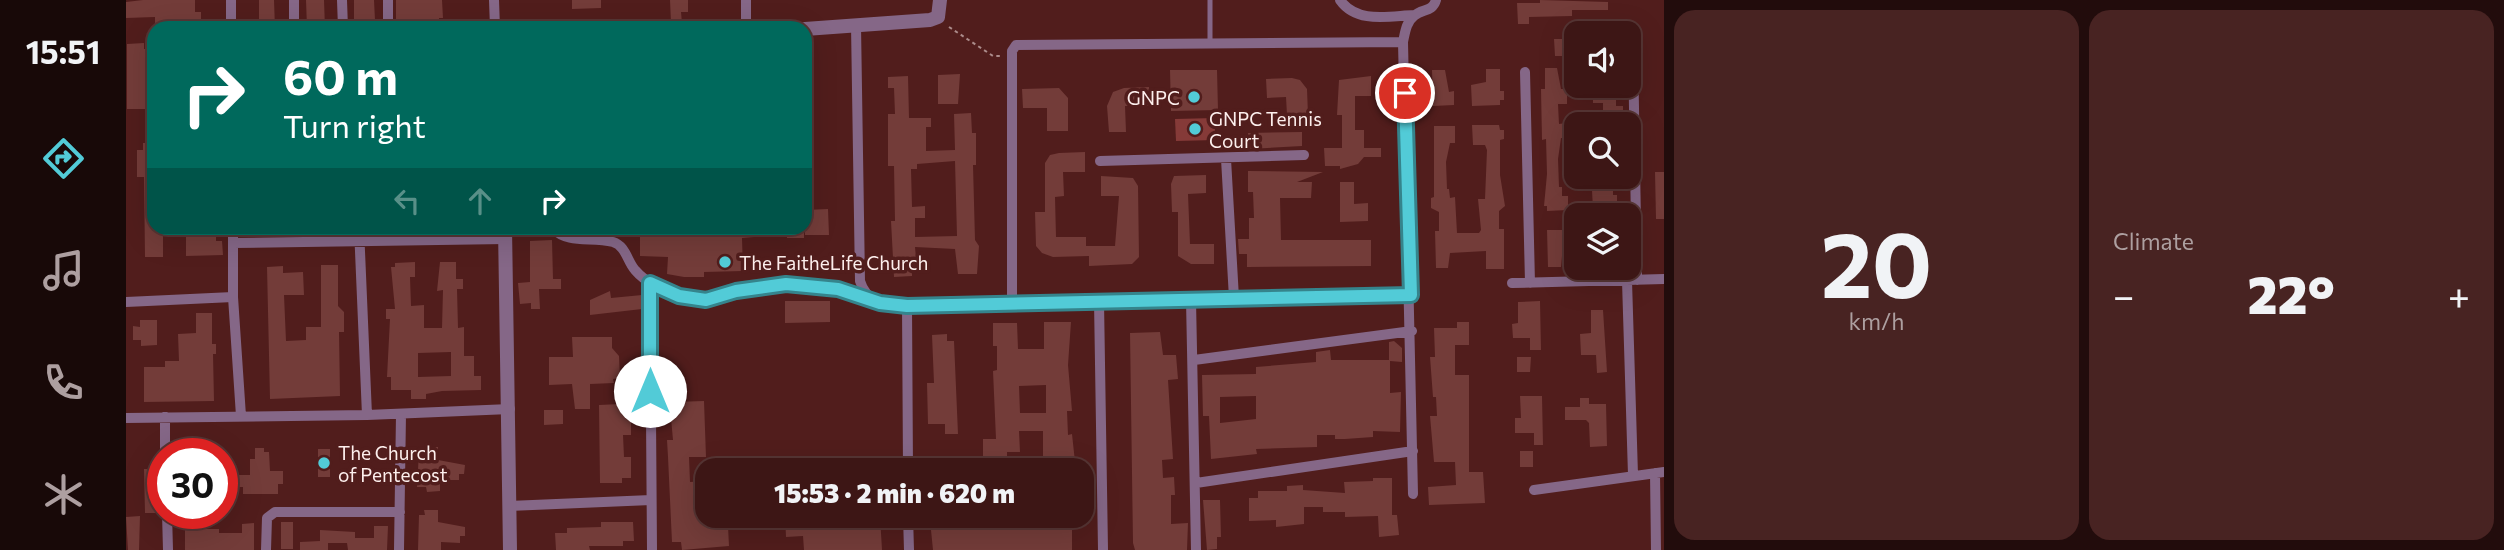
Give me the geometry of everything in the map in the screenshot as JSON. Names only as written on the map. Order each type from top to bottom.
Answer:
[{"type":"street","points":[[231,0],[231,21]]},
{"type":"street","points":[[294,0],[295,21]]},
{"type":"street","points":[[342,0],[343,21]]},
{"type":"street","points":[[388,0],[388,21]]},
{"type":"street","points":[[494,0],[495,21]]},
{"type":"street","points":[[746,0],[747,21]]},
{"type":"street","points":[[812,28],[930,20],[937,17],[940,0]]},
{"type":"street","points":[[1340,0],[1354,14],[1370,17],[1414,15],[1429,10],[1436,0]]},
{"type":"street","points":[[1413,494],[1412,331],[1403,42],[1414,15]]},
{"type":"street","points":[[856,25],[860,281],[866,296]]},
{"type":"street","points":[[1012,303],[1012,51],[1016,45],[1403,42]]},
{"type":"street","points":[[1525,72],[1530,283]]},
{"type":"street","points":[[1633,98],[1633,475]]},
{"type":"street","points":[[1100,160],[1304,155]]},
{"type":"street","points":[[1226,159],[1234,298]]},
{"type":"street","points":[[233,235],[233,297],[242,416]]},
{"type":"street","points":[[359,235],[367,415]]},
{"type":"street","points":[[233,243],[359,241],[468,235]]},
{"type":"street","points":[[505,235],[510,409],[510,550]]},
{"type":"street","points":[[562,235],[567,239],[615,242],[628,254],[634,269],[650,283],[679,296],[706,300],[736,291],[786,284],[838,289],[866,296],[880,303],[907,306],[1411,295]]},
{"type":"street","points":[[1512,283],[1664,279]]},
{"type":"street","points":[[650,283],[652,550]]},
{"type":"street","points":[[126,302],[233,297]]},
{"type":"street","points":[[1191,300],[1196,550]]},
{"type":"street","points":[[1098,301],[1102,550]]},
{"type":"street","points":[[907,306],[908,458]]},
{"type":"street","points":[[1194,360],[1412,331]]},
{"type":"street","points":[[126,418],[367,415],[510,409]]},
{"type":"street","points":[[399,550],[401,414]]},
{"type":"street","points":[[165,417],[165,438]]},
{"type":"street","points":[[1196,482],[1413,451]]},
{"type":"street","points":[[1534,490],[1659,472],[1656,550]]},
{"type":"street","points":[[509,506],[651,500]]},
{"type":"street","points":[[266,550],[267,518],[275,512],[400,512]]},
{"type":"street","points":[[908,528],[909,550]]},
{"type":"street","points":[[168,529],[169,550]]},
{"type":"lane","points":[[1210,0],[1210,42]]},
{"type":"path","points":[[937,17],[993,56],[1000,57],[1012,51]]},
{"type":"shaded area","name":"GNPC Tennis Court","points":[[1215,118],[1215,140],[1176,141],[1175,119]]},
{"type":"building","points":[[195,0],[195,12],[201,12],[201,21],[155,21],[155,17],[126,18],[126,2]]},
{"type":"building","points":[[259,0],[274,0],[275,21],[259,21]]},
{"type":"building","points":[[306,0],[324,0],[325,21],[307,21]]},
{"type":"building","points":[[354,0],[374,0],[375,20],[354,21]]},
{"type":"building","points":[[396,0],[442,0],[443,18],[439,18],[439,21],[396,21]]},
{"type":"building","points":[[572,0],[601,0],[601,8],[572,9]]},
{"type":"building","points":[[670,0],[688,0],[688,12],[681,12],[682,21],[671,21]]},
{"type":"building","points":[[1540,0],[1608,2],[1608,10],[1572,10],[1572,16],[1529,17],[1529,24],[1518,24],[1517,3],[1540,3]]},
{"type":"building","points":[[1554,39],[1564,39],[1564,56],[1555,56]]},
{"type":"building","points":[[144,43],[144,49],[147,49],[145,109],[127,109],[127,44]]},
{"type":"building","points":[[1545,68],[1557,68],[1564,98],[1567,98],[1567,104],[1558,104],[1559,124],[1564,123],[1564,138],[1561,138],[1558,159],[1559,187],[1562,187],[1562,196],[1568,196],[1564,210],[1547,211],[1547,206],[1544,206],[1547,174],[1546,139],[1542,140],[1541,89],[1545,89]]},
{"type":"building","points":[[1486,69],[1500,69],[1500,91],[1504,91],[1504,100],[1500,100],[1500,105],[1472,106],[1471,85],[1486,82]]},
{"type":"building","name":"GNPC","points":[[1170,70],[1217,70],[1218,110],[1171,111]]},
{"type":"building","points":[[1432,70],[1445,70],[1449,92],[1454,91],[1454,105],[1433,106]]},
{"type":"building","points":[[960,74],[958,104],[938,104],[938,75]]},
{"type":"building","points":[[908,76],[909,118],[931,118],[931,127],[926,127],[926,151],[955,150],[954,114],[971,113],[972,133],[976,133],[976,165],[973,165],[975,240],[979,246],[977,274],[958,274],[955,249],[915,247],[916,258],[912,258],[912,276],[894,277],[891,221],[895,221],[894,166],[888,166],[888,114],[895,114],[894,88],[888,88],[888,77]],"holes":[[[955,161],[957,236],[915,237],[915,218],[925,218],[925,206],[912,207],[911,169],[917,169],[917,164]]]},
{"type":"building","points":[[1371,76],[1371,96],[1355,96],[1355,130],[1364,130],[1364,148],[1381,148],[1381,157],[1364,157],[1358,164],[1340,169],[1340,166],[1325,166],[1324,148],[1342,148],[1342,115],[1337,115],[1339,80]]},
{"type":"building","points":[[1266,79],[1300,80],[1307,89],[1308,115],[1287,115],[1286,97],[1267,98]]},
{"type":"building","points":[[1149,87],[1149,106],[1125,106],[1126,132],[1109,132],[1107,106],[1113,92],[1124,88]]},
{"type":"building","points":[[1059,88],[1068,98],[1068,131],[1047,131],[1047,108],[1023,108],[1022,89]]},
{"type":"building","points":[[1593,98],[1616,98],[1616,106],[1623,106],[1623,112],[1603,112],[1603,103],[1593,103]]},
{"type":"building","points":[[1472,125],[1499,125],[1500,130],[1504,130],[1504,139],[1500,140],[1500,175],[1505,206],[1499,211],[1499,229],[1504,229],[1504,269],[1486,269],[1486,251],[1450,253],[1448,268],[1436,268],[1435,231],[1439,231],[1439,212],[1431,208],[1431,198],[1434,197],[1434,126],[1455,126],[1455,143],[1450,143],[1446,162],[1447,189],[1450,198],[1455,197],[1457,233],[1479,233],[1478,199],[1485,199],[1487,150],[1485,145],[1473,145]]},
{"type":"building","points":[[1302,132],[1302,146],[1249,149],[1248,133]]},
{"type":"building","points":[[143,143],[147,143],[147,235],[163,235],[163,257],[145,257],[144,177],[137,177],[137,150],[143,150]]},
{"type":"building","points":[[1085,152],[1085,172],[1063,172],[1064,196],[1055,197],[1056,237],[1086,237],[1086,246],[1115,246],[1119,196],[1101,196],[1101,176],[1133,178],[1138,186],[1139,257],[1132,264],[1089,266],[1089,256],[1053,257],[1042,253],[1036,246],[1035,212],[1045,212],[1045,163],[1050,155]]},
{"type":"building","points":[[1248,171],[1323,172],[1297,182],[1312,182],[1311,198],[1280,198],[1281,240],[1371,240],[1371,266],[1247,267],[1247,254],[1239,254],[1238,239],[1249,239],[1249,218],[1254,218],[1253,192],[1248,192]]},
{"type":"building","points":[[1655,172],[1664,172],[1664,219],[1656,219]]},
{"type":"building","points":[[1206,175],[1206,193],[1188,194],[1190,244],[1214,244],[1214,264],[1191,264],[1178,256],[1178,212],[1172,212],[1171,184],[1174,176]]},
{"type":"building","points":[[1340,182],[1354,182],[1354,204],[1368,203],[1368,221],[1340,222]]},
{"type":"building","points":[[1613,189],[1613,195],[1617,195],[1617,203],[1593,203],[1592,190]]},
{"type":"building","points":[[828,209],[829,235],[812,235],[812,210]]},
{"type":"building","points":[[1547,230],[1564,230],[1561,267],[1548,267]]},
{"type":"building","points":[[186,235],[216,235],[216,241],[222,241],[223,255],[186,256]]},
{"type":"building","points":[[640,235],[754,235],[742,238],[743,271],[704,272],[704,277],[684,277],[667,274],[668,257],[640,256]]},
{"type":"building","points":[[787,235],[804,235],[804,238],[787,238]]},
{"type":"building","points":[[552,240],[553,279],[561,279],[561,289],[539,289],[540,309],[531,309],[531,303],[520,304],[518,283],[530,282],[530,241]]},
{"type":"building","points":[[415,262],[415,277],[410,277],[411,306],[424,305],[424,328],[442,328],[443,290],[437,291],[440,262],[456,262],[456,279],[463,279],[463,289],[457,289],[458,328],[464,327],[464,356],[474,356],[474,376],[481,376],[481,390],[442,391],[426,394],[426,399],[411,399],[411,390],[391,390],[391,377],[387,377],[390,319],[386,319],[386,309],[395,309],[391,267],[395,267],[395,263]],"holes":[[[451,352],[451,376],[418,377],[418,353]]]},
{"type":"building","points":[[321,265],[338,265],[338,306],[344,312],[344,332],[339,332],[340,396],[270,399],[267,267],[283,266],[283,273],[303,272],[304,295],[284,295],[286,341],[306,340],[306,327],[321,327]]},
{"type":"building","points":[[610,291],[611,298],[642,295],[642,309],[590,315],[590,300]]},
{"type":"building","points":[[785,301],[830,301],[830,322],[785,323]]},
{"type":"building","points":[[1540,301],[1541,350],[1530,350],[1530,338],[1513,338],[1512,324],[1518,323],[1518,302]]},
{"type":"building","points":[[1591,310],[1603,310],[1607,372],[1597,373],[1596,355],[1581,355],[1580,334],[1591,333]]},
{"type":"building","points":[[196,313],[212,313],[212,344],[216,344],[216,354],[213,354],[214,401],[144,402],[144,367],[165,367],[165,361],[179,361],[178,334],[196,333]]},
{"type":"building","points":[[140,320],[157,320],[157,345],[141,346],[141,340],[133,340],[133,326],[140,327]]},
{"type":"building","points":[[1044,322],[1071,322],[1068,365],[1072,411],[1067,411],[1068,435],[1072,434],[1075,458],[1043,458],[1043,431],[1019,431],[1020,452],[1007,452],[1007,458],[983,458],[983,439],[996,439],[993,371],[997,370],[997,346],[993,346],[993,323],[1017,323],[1018,349],[1044,349]],"holes":[[[1046,385],[1046,413],[1020,413],[1019,386]]]},
{"type":"building","points":[[1457,322],[1469,322],[1469,345],[1455,345],[1455,375],[1469,375],[1469,472],[1483,472],[1485,503],[1429,505],[1428,487],[1456,485],[1455,462],[1434,462],[1430,416],[1437,416],[1430,357],[1435,357],[1434,328],[1457,328]]},
{"type":"building","points":[[1160,332],[1163,355],[1176,355],[1178,379],[1168,380],[1173,459],[1162,460],[1163,478],[1174,477],[1175,495],[1171,495],[1171,524],[1188,523],[1187,550],[1135,550],[1133,543],[1130,333]]},
{"type":"building","points":[[947,334],[947,341],[954,341],[958,434],[945,434],[945,424],[928,424],[927,383],[934,383],[932,335]]},
{"type":"building","points":[[572,337],[612,337],[612,348],[619,356],[620,378],[613,379],[614,383],[590,384],[590,409],[575,409],[572,384],[549,385],[549,357],[573,357]]},
{"type":"building","points":[[1394,341],[1402,348],[1402,362],[1390,361],[1390,393],[1401,392],[1400,432],[1373,431],[1373,437],[1345,439],[1335,439],[1335,435],[1317,435],[1317,447],[1256,449],[1257,454],[1211,459],[1209,416],[1203,416],[1202,375],[1256,374],[1256,367],[1316,362],[1316,352],[1330,350],[1331,360],[1389,360],[1389,342]],"holes":[[[1256,396],[1256,419],[1220,423],[1220,397]]]},
{"type":"building","points":[[1517,357],[1531,357],[1530,372],[1517,372]]},
{"type":"building","points":[[1520,396],[1542,396],[1543,445],[1534,445],[1534,433],[1515,433],[1515,418],[1521,418]]},
{"type":"building","points":[[1580,398],[1589,398],[1589,404],[1606,404],[1607,446],[1590,447],[1589,423],[1586,420],[1565,420],[1565,407],[1580,407]]},
{"type":"building","points":[[626,399],[631,405],[631,435],[623,435],[624,457],[631,457],[631,478],[622,478],[622,483],[600,483],[599,405],[620,404]]},
{"type":"building","points":[[704,401],[706,457],[689,457],[690,482],[695,482],[695,528],[728,528],[729,546],[682,550],[681,542],[672,542],[667,440],[673,440],[670,407],[675,407],[674,402]]},
{"type":"building","points":[[544,410],[563,410],[563,424],[544,425]]},
{"type":"building","points":[[424,447],[438,447],[438,460],[465,465],[464,474],[459,474],[459,480],[440,480],[440,491],[427,492],[426,487],[417,487],[419,452],[425,452]]},
{"type":"building","points":[[255,448],[264,448],[264,452],[269,452],[270,471],[283,471],[283,484],[278,484],[278,494],[243,494],[243,487],[239,487],[239,475],[250,475],[250,459],[255,459]]},
{"type":"building","name":"The Church of Pentecost","points":[[318,449],[330,449],[330,477],[318,477]]},
{"type":"building","points":[[1520,451],[1533,451],[1533,467],[1520,467]]},
{"type":"building","points":[[144,469],[147,469],[147,513]]},
{"type":"building","points":[[1373,478],[1392,478],[1392,515],[1397,515],[1399,535],[1379,537],[1378,516],[1345,517],[1345,512],[1323,512],[1323,507],[1304,507],[1304,524],[1276,527],[1276,520],[1249,521],[1249,498],[1258,498],[1258,491],[1287,491],[1287,486],[1303,485],[1303,490],[1345,493],[1344,482],[1373,481]]},
{"type":"building","points":[[1203,500],[1220,500],[1221,537],[1217,537],[1217,549],[1207,550]]},
{"type":"building","points":[[424,510],[438,510],[438,522],[465,527],[465,536],[460,536],[460,543],[441,542],[441,550],[418,550],[419,515],[425,515]]},
{"type":"building","points":[[140,516],[139,550],[128,550],[126,517]]},
{"type":"building","points":[[281,522],[293,522],[293,549],[281,549]]},
{"type":"building","points":[[601,522],[633,522],[634,541],[623,541],[623,546],[589,546],[590,550],[556,550],[555,533],[567,533],[567,528],[601,527]]},
{"type":"building","points":[[254,523],[254,550],[185,550],[185,529],[219,529],[219,533],[242,533],[242,524]]},
{"type":"building","points":[[374,526],[388,526],[387,550],[348,550],[347,543],[328,543],[328,550],[300,550],[300,542],[320,541],[320,530],[355,532],[355,538],[374,538]]},
{"type":"building","points":[[786,528],[881,528],[882,550],[804,550],[803,536],[786,537]]},
{"type":"building","points":[[931,528],[1072,528],[1072,550],[933,550]]},
{"type":"place","name":"GNPC","points":[[1194,97]]},
{"type":"place","name":"GNPC Tennis Court","points":[[1195,129]]},
{"type":"place","name":"The FaitheLife Church","points":[[725,262]]},
{"type":"place","name":"The Church of Pentecost","points":[[324,463]]},
{"type":"route","points":[[650,391],[650,283],[679,296],[706,300],[736,291],[786,284],[838,289],[866,296],[880,303],[907,306],[1411,295],[1405,93]]}]
